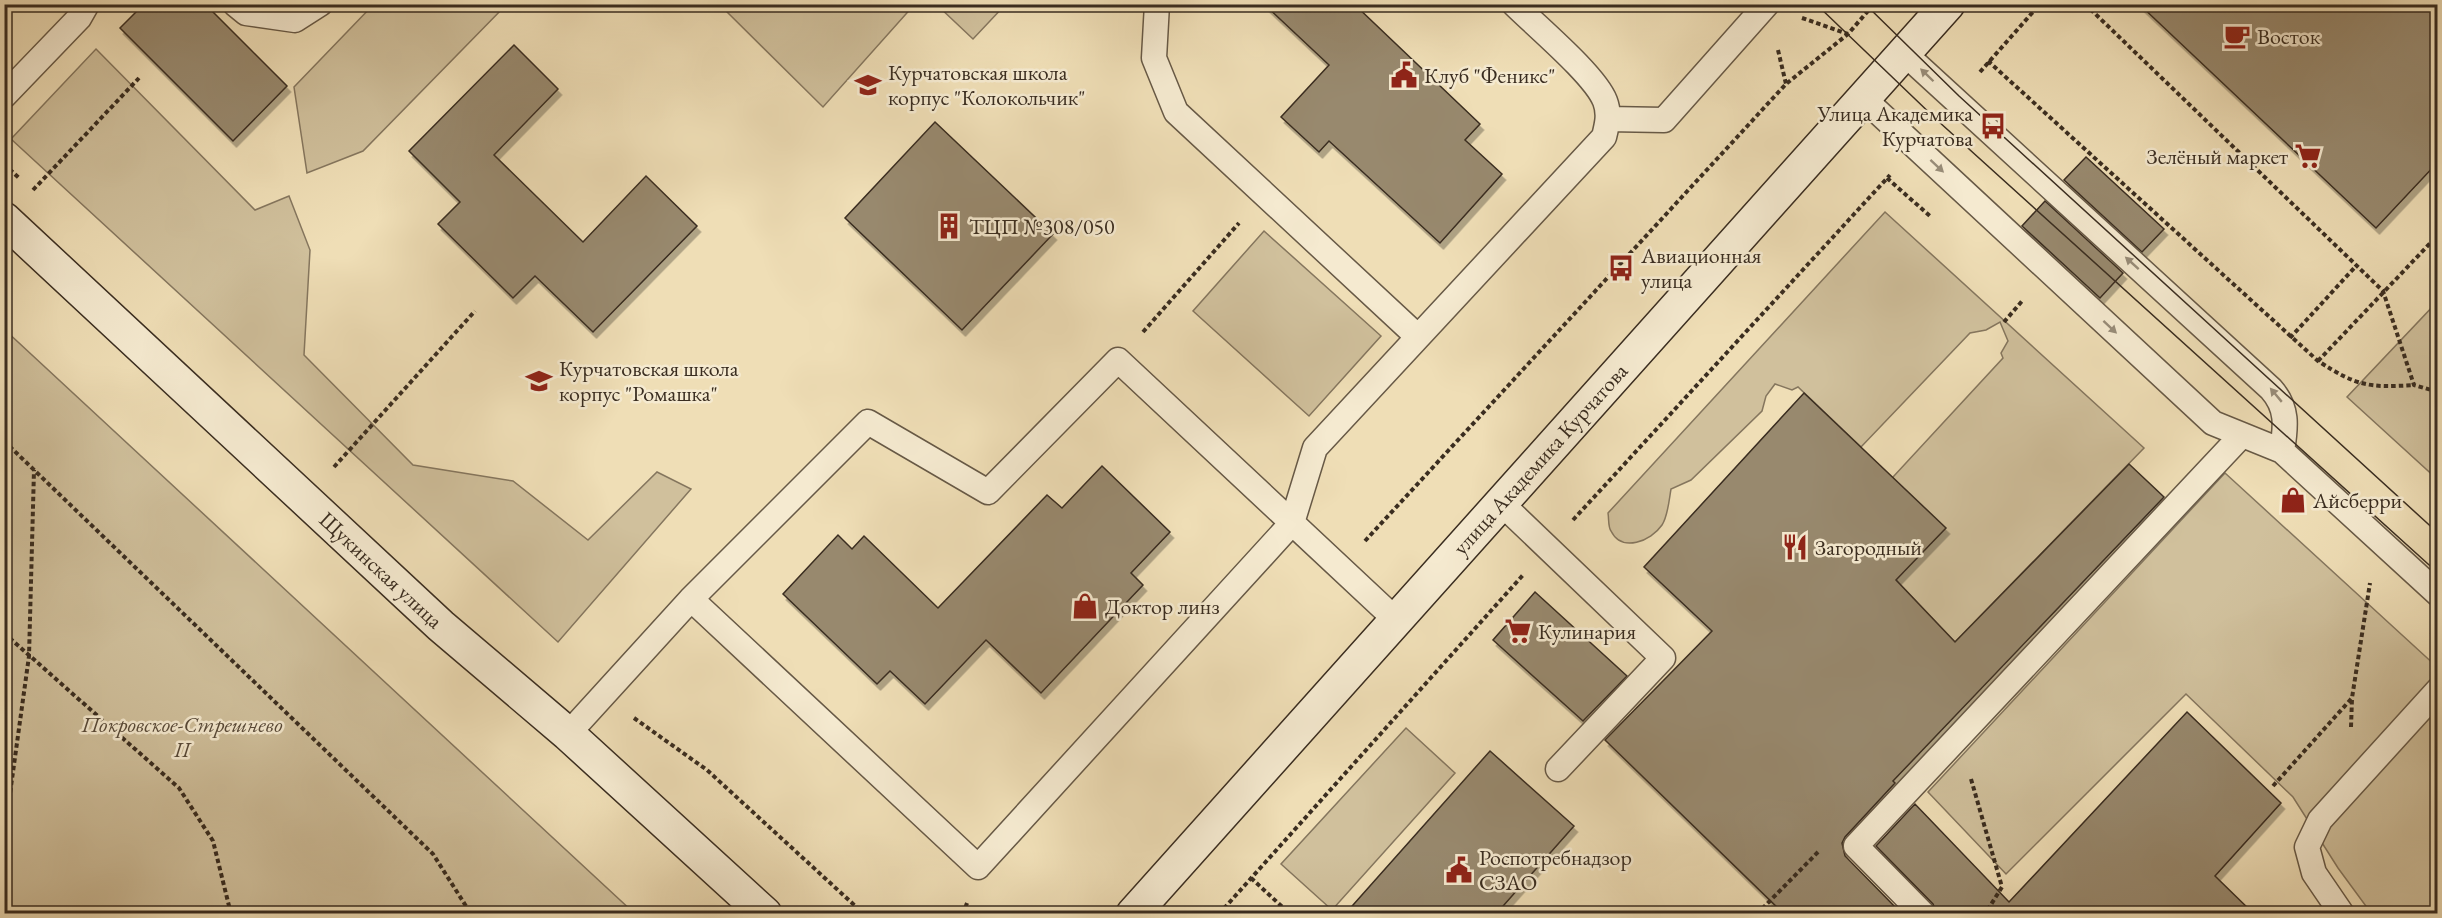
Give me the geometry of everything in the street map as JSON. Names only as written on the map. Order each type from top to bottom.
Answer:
[{"type":"main road","name":"улица Академика Курчатова","points":[[1133,914],[1948,4]]},
{"type":"main road","name":"Щукинская улица","points":[[4,219],[441,626],[578,722],[765,914]]},
{"type":"lane","points":[[4,96],[79,18],[87,4]]},
{"type":"lane","points":[[235,4],[246,13],[295,20],[320,4]]},
{"type":"lane","points":[[1157,4],[1154,58],[1176,112],[1418,337]]},
{"type":"lane","points":[[691,599],[978,867],[1292,523],[1315,448],[1604,137],[1608,119],[1606,102],[1595,84],[1514,4]]},
{"type":"lane","points":[[1608,119],[1664,120],[1767,4]]},
{"type":"lane","points":[[1904,52],[2271,389],[2282,402],[2286,420],[2282,451]]},
{"type":"lane","points":[[1863,98],[2213,423],[2282,451],[2438,594]]},
{"type":"lane","points":[[578,722],[691,599],[868,422],[988,492],[1118,360],[1396,620]]},
{"type":"lane","points":[[1923,914],[1856,846],[2242,435]]},
{"type":"lane","points":[[1501,503],[1663,658],[1558,769]]},
{"type":"lane","points":[[2342,914],[2314,873],[2307,847],[2327,812],[2438,690]]},
{"type":"path","points":[[1340,568],[1786,84],[1848,34],[1874,4]]},
{"type":"path","points":[[2040,4],[1988,62],[2318,361],[2343,377],[2373,387],[2414,385],[2438,392]]},
{"type":"path","points":[[2085,4],[2383,291],[2414,385]]},
{"type":"path","points":[[32,191],[139,78]]},
{"type":"path","points":[[4,164],[41,199]]},
{"type":"path","points":[[1118,360],[1264,195]]},
{"type":"path","points":[[2318,361],[2438,235]]},
{"type":"path","points":[[2290,338],[2356,266]]},
{"type":"path","points":[[323,462],[332,470],[475,311]]},
{"type":"path","points":[[4,441],[433,854],[471,914]]},
{"type":"path","points":[[4,837],[29,656],[34,469]]},
{"type":"path","points":[[2273,786],[2352,698],[2371,576]]},
{"type":"path","points":[[4,633],[179,788],[213,841],[231,914]]},
{"type":"path","points":[[578,722],[595,716],[633,717],[707,770],[864,914]]},
{"type":"path","points":[[1959,737],[2002,887],[1985,914]]},
{"type":"path","points":[[1757,914],[1829,841],[1856,846]]},
{"type":"path","points":[[1251,878],[1290,914]]},
{"type":"green space","points":[[373,5],[506,5],[363,151],[307,173],[294,87]]},
{"type":"green space","points":[[720,5],[914,5],[823,107]]},
{"type":"green space","points":[[937,5],[1005,5],[973,39]]},
{"type":"green space","points":[[96,49],[255,210],[289,196],[310,250],[304,355],[413,465],[513,481],[588,540],[657,472],[691,489],[558,642],[11,139]]},
{"type":"green space","points":[[1885,212],[2144,448],[1955,642],[1896,580],[1893,477],[2003,358],[2001,353],[2008,341],[2000,322],[1986,330],[1970,333],[1861,447],[1798,387],[1792,390],[1775,384],[1766,396],[1762,411],[1691,480],[1671,489],[1666,517],[1657,531],[1644,540],[1629,543],[1616,538],[1609,525],[1608,513]]},
{"type":"green space","points":[[1264,231],[1381,336],[1309,416],[1193,311]]},
{"type":"green space","points":[[2437,302],[2437,479],[2347,397]]},
{"type":"green space","name":"Покровское-Стрешнево II","points":[[5,330],[634,913],[5,913]]},
{"type":"green space","points":[[2225,473],[2437,667],[2437,913],[2371,913],[2338,868],[2293,797],[2186,694],[2006,874],[1928,792]]},
{"type":"green space","points":[[1406,728],[1455,773],[1332,910],[1281,864]]},
{"type":"building","points":[[144,4],[205,4],[287,86],[233,141],[120,28]]},
{"type":"building","points":[[1264,4],[1354,4],[1480,124],[1465,140],[1502,174],[1440,243],[1329,141],[1319,152],[1281,117],[1329,65]]},
{"type":"building","points":[[2139,4],[2438,4],[2438,162],[2376,228]]},
{"type":"building","points":[[514,45],[558,89],[494,155],[583,242],[646,176],[697,226],[593,332],[535,276],[513,298],[438,224],[460,202],[409,151]]},
{"type":"building","name":"ТЦП №308/050","points":[[935,122],[1053,234],[962,330],[845,218]]},
{"type":"building","points":[[2086,157],[2164,229],[2142,252],[2064,180]]},
{"type":"building","points":[[2045,201],[2123,273],[2100,298],[2022,226]]},
{"type":"building","points":[[1804,393],[1946,528],[1896,580],[1955,642],[2129,464],[2164,497],[1893,781],[1895,783],[1845,837],[1842,843],[1845,856],[1902,914],[1784,914],[1605,740],[1712,631],[1644,567]]},
{"type":"building","points":[[1102,466],[1170,532],[1131,573],[1143,585],[1041,693],[986,640],[925,704],[890,671],[877,684],[783,594],[838,535],[852,549],[864,536],[938,608],[1047,495],[1062,508]]},
{"type":"building","points":[[1535,592],[1627,676],[1583,721],[1493,640]]},
{"type":"building","points":[[2187,712],[2281,803],[2215,876],[2254,914],[1937,914],[1933,904],[1876,846],[1915,804],[2009,902]]},
{"type":"building","name":"Роспотребнадзор СЗАО","points":[[1490,751],[1574,826],[1496,914],[1345,914]]},
{"type":"tram line","points":[[1816,4],[1938,121],[2438,573]]},
{"type":"tram line","points":[[1865,4],[1959,96],[2438,533]]},
{"type":"place","name":"Восток","points":[[2237,36]]},
{"type":"place","name":"Клуб \"Феникс\"","points":[[1404,75]]},
{"type":"place","name":"Курчатовская школа корпус \"Колокольчик\"","points":[[868,85]]},
{"type":"place","name":"Улица Академика Курчатова","points":[[1993,126]]},
{"type":"place","name":"Зелёный маркет","points":[[2308,156]]},
{"type":"place","name":"ТЦП №308/050","points":[[949,226]]},
{"type":"place","name":"Авиационная улица","points":[[1621,268]]},
{"type":"place","name":"Курчатовская школа корпус \"Ромашка\"","points":[[539,381]]},
{"type":"place","name":"Айсберри","points":[[2293,500]]},
{"type":"place","name":"Загородный","points":[[1795,547]]},
{"type":"place","name":"Доктор линз","points":[[1085,606]]},
{"type":"place","name":"Кулинария","points":[[1518,631]]},
{"type":"place","name":"Роспотребнадзор СЗАО","points":[[1459,870]]}]
